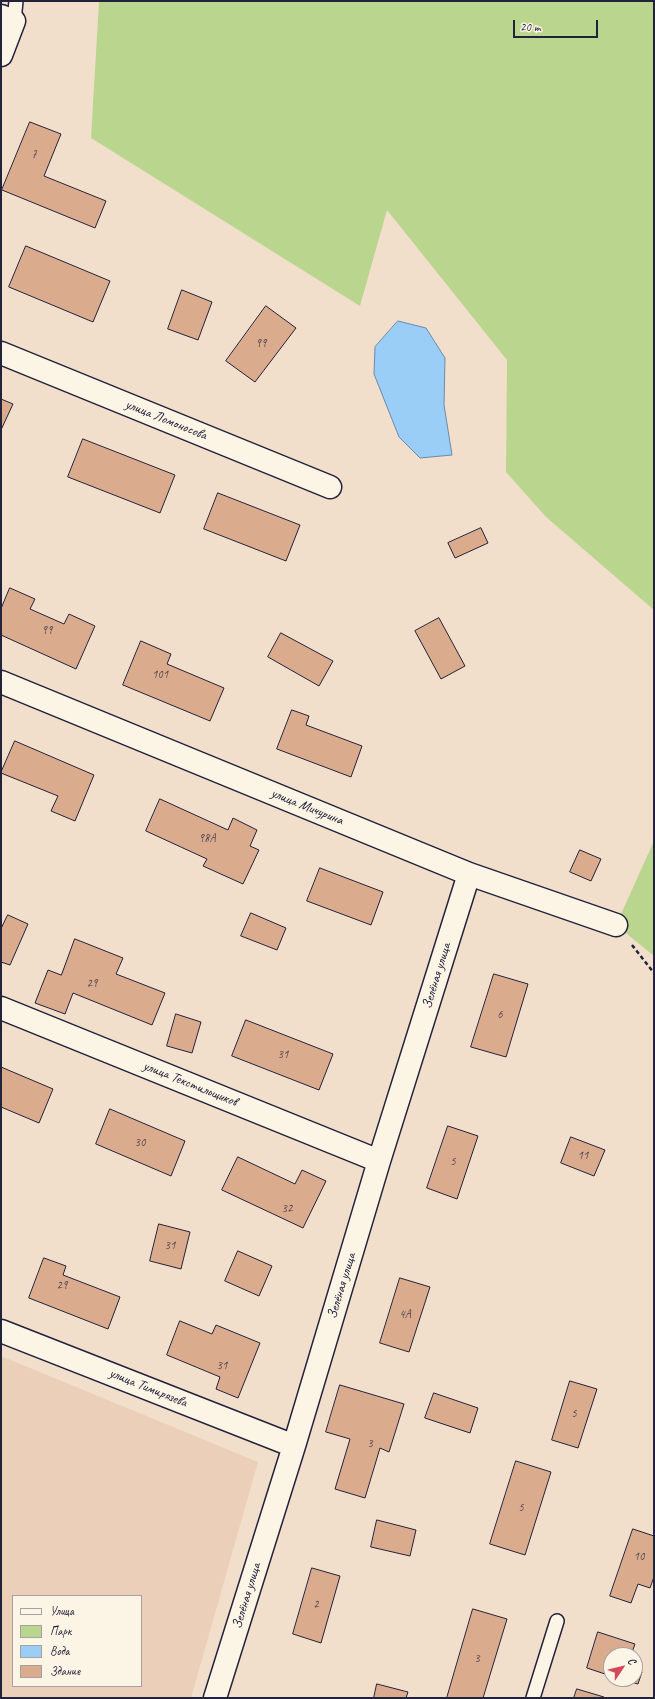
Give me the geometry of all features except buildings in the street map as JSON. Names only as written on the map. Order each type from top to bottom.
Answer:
[{"type":"street","points":[[1,54],[10,13]]},
{"type":"street","name":"улица Ломоносова","points":[[1,353],[330,487]]},
{"type":"street","name":"улица Мичурина","points":[[1,682],[469,874],[616,925]]},
{"type":"street","name":"Зелёная улица","points":[[215,1698],[294,1446],[379,1161],[469,874]]},
{"type":"street","name":"улица Текстильщиков","points":[[1,1008],[379,1161]]},
{"type":"street","name":"улица Тимирязева","points":[[1,1331],[294,1446]]},
{"type":"lane","points":[[533,1698],[557,1621]]},
{"type":"path","points":[[616,925],[654,972]]},
{"type":"shaded area","points":[[1,1356],[258,1462],[191,1698],[1,1698]]},
{"type":"green space","points":[[99,1],[654,1],[654,610],[546,517],[506,472],[507,360],[387,210],[360,306],[91,138]]},
{"type":"green space","points":[[654,841],[654,956],[616,925]]},
{"type":"water","points":[[398,321],[426,328],[445,358],[444,405],[452,455],[420,458],[399,437],[374,374],[375,347]]}]
